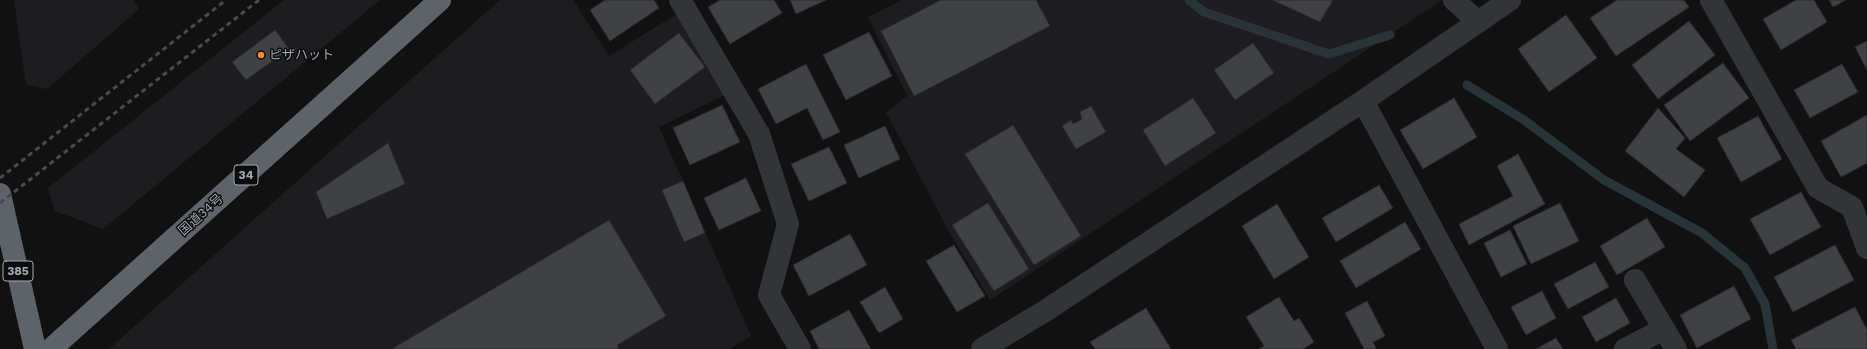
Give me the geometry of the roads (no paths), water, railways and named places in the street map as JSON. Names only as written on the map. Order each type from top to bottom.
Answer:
[{"type":"highway","name":"国道34号","points":[[51,349],[440,0]]},
{"type":"highway","name":"385","points":[[0,194],[36,349]]},
{"type":"street","points":[[680,0],[759,134],[788,224],[769,294],[800,349]]},
{"type":"street","points":[[1454,0],[1478,22]]},
{"type":"street","points":[[982,349],[1045,311],[1363,101],[1510,0]]},
{"type":"street","points":[[1711,0],[1818,188],[1852,207],[1867,248]]},
{"type":"street","points":[[1363,101],[1497,349]]},
{"type":"street","points":[[1635,280],[1676,349]]},
{"type":"street","points":[[1625,349],[1664,329]]},
{"type":"waterway","points":[[1189,0],[1204,12],[1329,54],[1390,35]]},
{"type":"waterway","points":[[1467,85],[1524,120],[1604,180],[1702,233],[1745,268],[1765,304],[1773,349]]},
{"type":"railway","points":[[0,178],[226,0]]},
{"type":"railway","points":[[0,203],[259,0]]},
{"type":"place","name":"ピザハット","points":[[261,55]]}]
